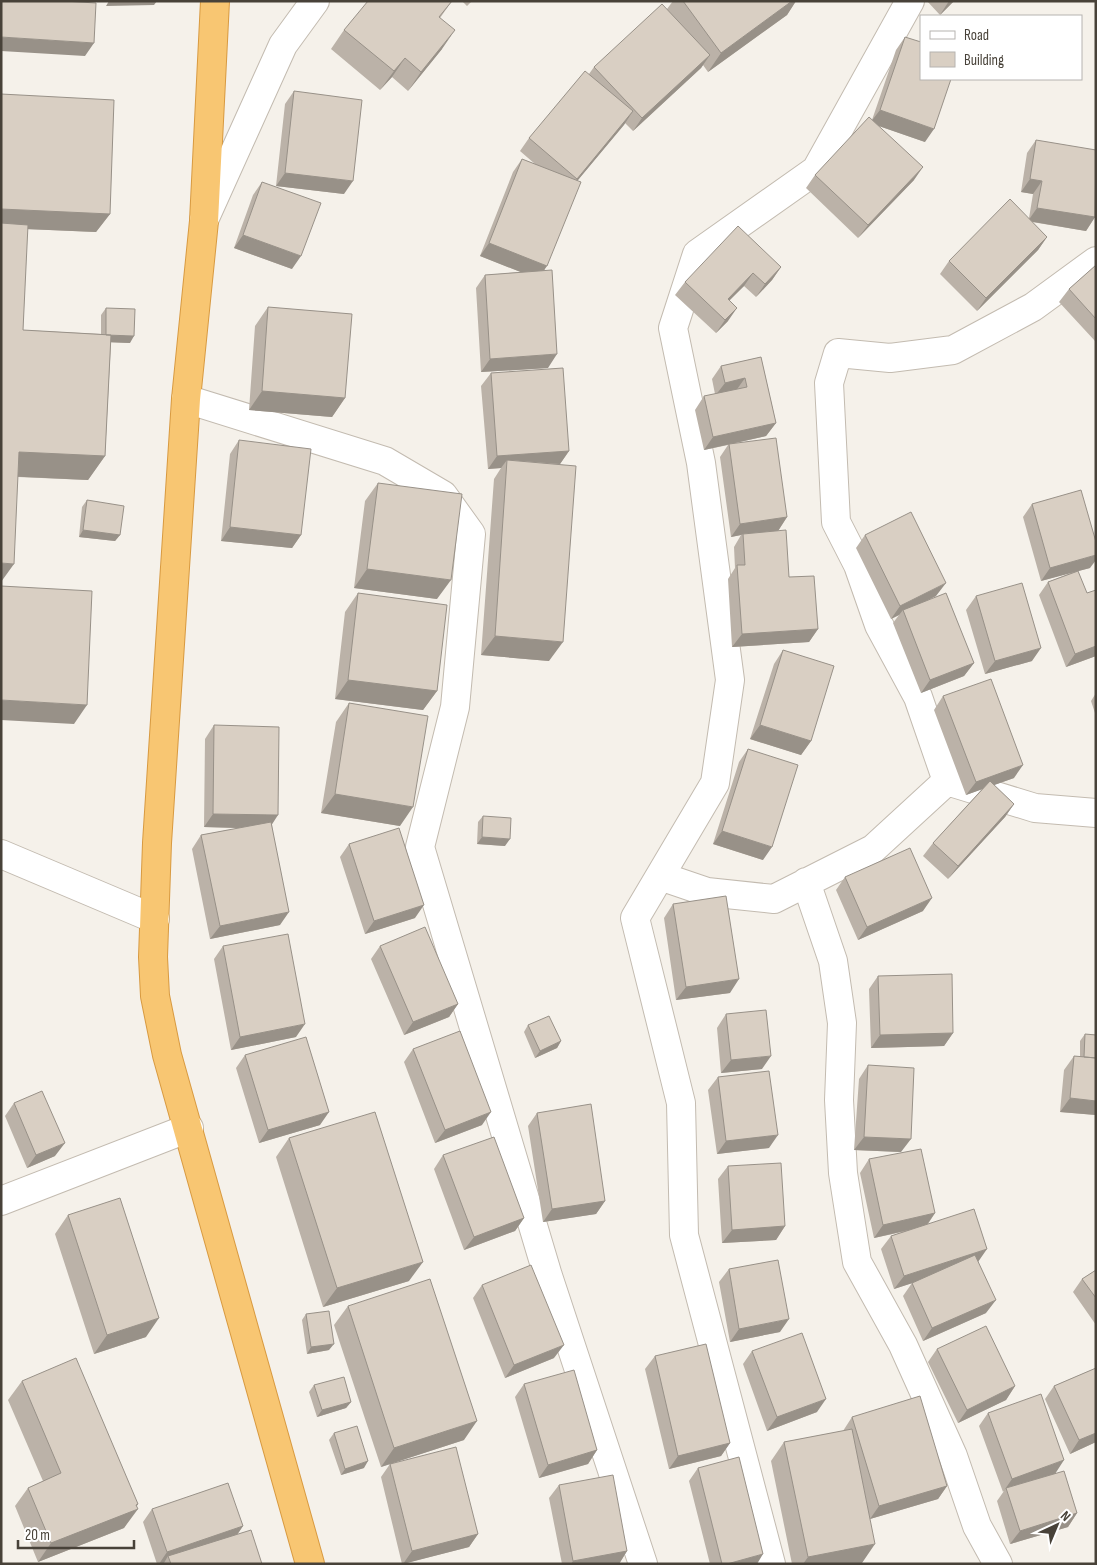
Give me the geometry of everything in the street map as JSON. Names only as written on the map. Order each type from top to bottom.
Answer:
[{"type":"highway","points":[[215,1],[204,221],[186,399],[157,843],[153,956],[155,996],[167,1056],[189,1128],[310,1564]]},
{"type":"street","points":[[204,221],[283,45],[315,1]]},
{"type":"street","points":[[771,1564],[684,1235],[681,1103],[635,918],[715,783],[730,680],[701,463],[672,328],[697,254],[816,170],[910,1]]},
{"type":"street","points":[[947,781],[918,697],[879,625],[858,564],[836,522],[829,382],[838,353],[890,358],[953,350],[1033,307],[1096,261]]},
{"type":"street","points":[[186,399],[385,461],[443,495],[471,534],[454,707],[420,847],[548,1276],[643,1564]]},
{"type":"street","points":[[660,876],[707,892],[774,899],[873,849],[947,781]]},
{"type":"street","points":[[947,781],[1035,808],[1096,813]]},
{"type":"street","points":[[1,854],[155,919]]},
{"type":"street","points":[[806,882],[833,961],[842,1023],[839,1100],[843,1173],[857,1262],[903,1344],[953,1456],[977,1526],[998,1564]]},
{"type":"street","points":[[1,1201],[189,1128]]},
{"type":"building","points":[[1,1],[96,3],[94,43],[1,37]]},
{"type":"building","points":[[368,1],[452,1],[439,17],[455,30],[421,72],[405,58],[394,71],[344,30]]},
{"type":"building","points":[[683,1],[792,1],[721,53]]},
{"type":"building","points":[[662,4],[710,55],[642,118],[594,67]]},
{"type":"building","points":[[905,37],[920,42],[920,80],[951,80],[934,129],[880,110]]},
{"type":"building","points":[[585,71],[633,111],[577,179],[529,138]]},
{"type":"building","points":[[294,91],[362,100],[353,181],[285,173]]},
{"type":"building","points":[[1,94],[114,100],[110,214],[1,209]]},
{"type":"building","points":[[869,117],[923,167],[868,225],[815,175]]},
{"type":"building","points":[[1036,140],[1096,150],[1095,217],[1037,208],[1042,181],[1030,179]]},
{"type":"building","points":[[522,159],[581,182],[547,266],[489,243]]},
{"type":"building","points":[[262,182],[321,203],[301,256],[243,235]]},
{"type":"building","points":[[1010,199],[1047,237],[986,298],[949,261]]},
{"type":"building","points":[[1,223],[28,225],[23,330],[111,335],[105,456],[19,452],[14,564],[1,563]]},
{"type":"building","points":[[738,226],[781,267],[765,284],[753,273],[728,299],[737,308],[725,320],[685,282]]},
{"type":"building","points":[[1096,265],[1096,319],[1069,289]]},
{"type":"building","points":[[552,270],[557,354],[490,359],[485,275]]},
{"type":"building","points":[[268,307],[352,314],[345,398],[262,391]]},
{"type":"building","points":[[106,308],[135,309],[134,336],[106,335]]},
{"type":"building","points":[[761,357],[776,423],[713,437],[704,396],[747,387],[745,378],[725,383],[721,366]]},
{"type":"building","points":[[563,368],[569,451],[497,456],[491,373]]},
{"type":"building","points":[[776,438],[787,517],[740,524],[729,444]]},
{"type":"building","points":[[239,440],[311,449],[301,535],[230,527]]},
{"type":"building","points":[[507,460],[576,466],[563,642],[495,636]]},
{"type":"building","points":[[378,483],[462,494],[451,580],[367,569]]},
{"type":"building","points":[[1081,490],[1096,542],[1096,555],[1050,568],[1032,504]]},
{"type":"building","points":[[87,500],[124,506],[120,535],[83,530]]},
{"type":"building","points":[[911,512],[946,583],[900,606],[865,535]]},
{"type":"building","points":[[786,530],[789,577],[814,576],[818,629],[742,634],[737,565],[745,565],[743,534]]},
{"type":"building","points":[[1078,571],[1087,593],[1096,590],[1096,646],[1075,654],[1048,582]]},
{"type":"building","points":[[1022,583],[1041,648],[995,661],[976,596]]},
{"type":"building","points":[[1,586],[92,591],[87,705],[1,700]]},
{"type":"building","points":[[358,593],[447,605],[437,691],[348,680]]},
{"type":"building","points":[[946,593],[974,663],[930,680],[903,610]]},
{"type":"building","points":[[783,650],[834,666],[811,741],[760,725]]},
{"type":"building","points":[[991,679],[1023,765],[976,782],[943,696]]},
{"type":"building","points":[[349,703],[428,716],[413,807],[335,794]]},
{"type":"building","points":[[214,725],[279,727],[278,815],[213,814]]},
{"type":"building","points":[[748,749],[798,765],[772,847],[722,831]]},
{"type":"building","points":[[990,781],[1014,804],[958,866],[933,843]]},
{"type":"building","points":[[483,816],[511,818],[510,839],[482,837]]},
{"type":"building","points":[[271,822],[289,912],[220,926],[201,835]]},
{"type":"building","points":[[399,828],[424,905],[374,921],[349,844]]},
{"type":"building","points":[[910,848],[932,898],[867,927],[845,877]]},
{"type":"building","points":[[726,896],[739,979],[686,987],[673,904]]},
{"type":"building","points":[[425,927],[458,1004],[413,1022],[380,946]]},
{"type":"building","points":[[288,934],[305,1024],[240,1037],[223,946]]},
{"type":"building","points":[[952,974],[953,1033],[880,1035],[878,976]]},
{"type":"building","points":[[766,1010],[771,1056],[731,1060],[726,1014]]},
{"type":"building","points":[[549,1016],[561,1041],[540,1051],[528,1025]]},
{"type":"building","points":[[460,1031],[491,1112],[445,1130],[413,1049]]},
{"type":"building","points":[[1085,1034],[1096,1035],[1096,1058],[1084,1057]]},
{"type":"building","points":[[306,1037],[329,1112],[268,1130],[245,1055]]},
{"type":"building","points":[[1074,1056],[1096,1058],[1096,1101],[1070,1098]]},
{"type":"building","points":[[868,1065],[914,1068],[911,1139],[864,1137]]},
{"type":"building","points":[[769,1071],[778,1135],[726,1141],[718,1077]]},
{"type":"building","points":[[42,1091],[65,1143],[36,1155],[14,1103]]},
{"type":"building","points":[[591,1104],[605,1201],[552,1209],[537,1113]]},
{"type":"building","points":[[375,1112],[423,1262],[337,1288],[289,1138]]},
{"type":"building","points":[[494,1137],[524,1218],[474,1237],[443,1155]]},
{"type":"building","points":[[921,1149],[935,1213],[883,1225],[869,1159]]},
{"type":"building","points":[[781,1163],[785,1226],[732,1230],[728,1166]]},
{"type":"building","points":[[120,1198],[159,1318],[107,1335],[68,1215]]},
{"type":"building","points":[[974,1209],[987,1249],[904,1276],[891,1236]]},
{"type":"building","points":[[975,1255],[996,1300],[932,1328],[912,1283]]},
{"type":"building","points":[[778,1260],[789,1319],[739,1329],[729,1269]]},
{"type":"building","points":[[531,1265],[564,1345],[514,1365],[482,1285]]},
{"type":"building","points":[[1096,1270],[1096,1298],[1082,1279]]},
{"type":"building","points":[[430,1279],[477,1421],[394,1448],[348,1306]]},
{"type":"building","points":[[329,1311],[334,1344],[311,1347],[306,1314]]},
{"type":"building","points":[[986,1326],[1015,1386],[967,1410],[937,1349]]},
{"type":"building","points":[[802,1333],[826,1399],[777,1417],[752,1351]]},
{"type":"building","points":[[706,1344],[730,1443],[678,1456],[655,1356]]},
{"type":"building","points":[[76,1358],[138,1504],[136,1505],[138,1509],[51,1543],[28,1488],[61,1473],[22,1381]]},
{"type":"building","points":[[1096,1368],[1096,1433],[1079,1440],[1054,1386]]},
{"type":"building","points":[[574,1370],[597,1450],[548,1465],[524,1384]]},
{"type":"building","points":[[344,1377],[351,1402],[322,1410],[314,1385]]},
{"type":"building","points":[[1041,1394],[1064,1460],[1012,1479],[988,1413]]},
{"type":"building","points":[[920,1396],[947,1486],[879,1506],[852,1417]]},
{"type":"building","points":[[357,1426],[368,1461],[345,1469],[334,1433]]},
{"type":"building","points":[[852,1429],[875,1544],[808,1557],[784,1442]]},
{"type":"building","points":[[456,1447],[478,1534],[412,1551],[390,1464]]},
{"type":"building","points":[[739,1457],[763,1554],[722,1564],[698,1468]]},
{"type":"building","points":[[1064,1471],[1077,1513],[1020,1531],[1006,1488]]},
{"type":"building","points":[[613,1475],[627,1551],[573,1561],[559,1485]]},
{"type":"building","points":[[228,1483],[243,1526],[167,1552],[152,1509]]},
{"type":"building","points":[[251,1530],[262,1564],[171,1564],[168,1556]]}]
